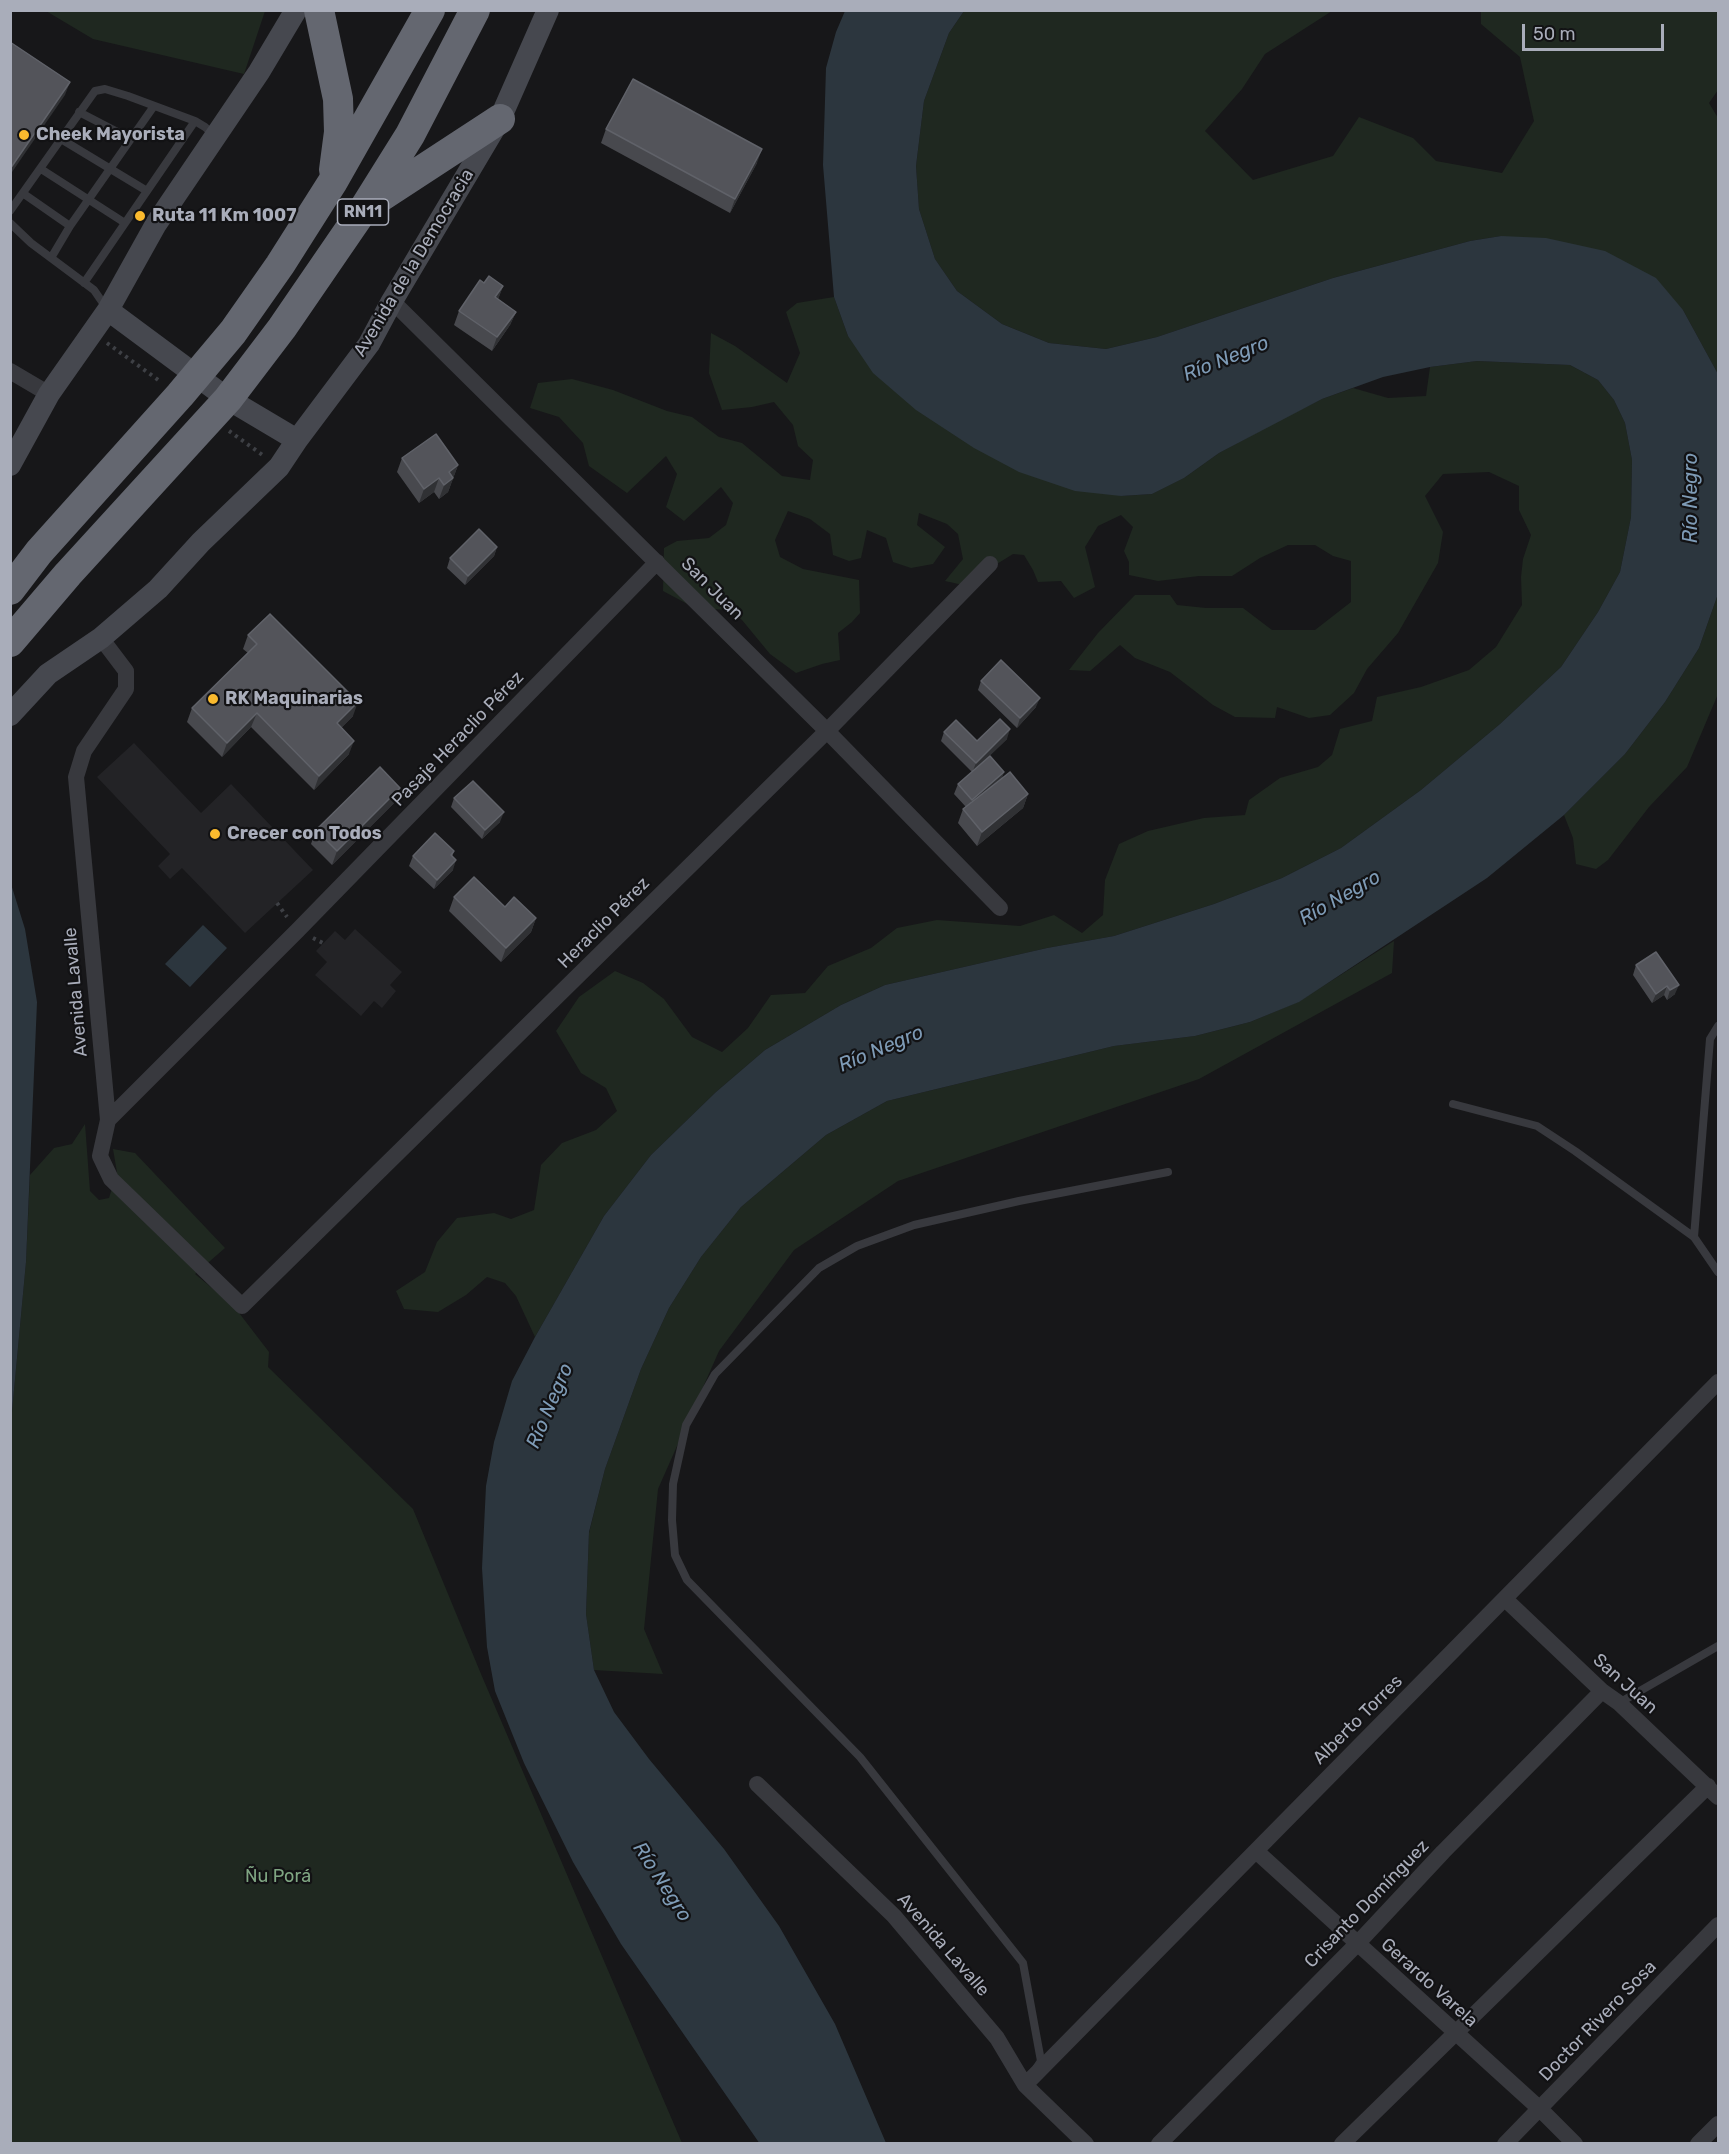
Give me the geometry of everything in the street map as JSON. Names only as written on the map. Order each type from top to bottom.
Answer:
[{"type":"highway","points":[[319,10],[338,99],[339,132],[332,183]]},
{"type":"highway","name":"RN11","points":[[10,590],[39,552],[233,332],[332,183],[430,10]]},
{"type":"highway","name":"RN11","points":[[10,642],[68,574],[224,412],[366,207],[410,135],[475,10]]},
{"type":"highway","points":[[366,207],[500,119]]},
{"type":"street","points":[[10,465],[49,394],[108,310],[156,224],[259,72],[296,10]]},
{"type":"street","name":"Avenida de la Democracia","points":[[10,715],[48,674],[101,638],[158,589],[201,542],[279,467],[369,344],[500,119],[548,10]]},
{"type":"street","name":"San Juan","points":[[392,301],[828,730],[1000,908]]},
{"type":"street","points":[[108,310],[196,375],[224,412],[297,440]]},
{"type":"street","points":[[10,371],[49,394]]},
{"type":"street","name":"Pasaje Heraclio Pérez","points":[[108,1120],[297,931],[657,562]]},
{"type":"street","name":"Heraclio Pérez","points":[[242,1306],[828,730],[990,564]]},
{"type":"street","name":"Avenida Lavalle","points":[[101,638],[126,671],[126,689],[84,751],[76,777],[108,1120],[100,1156],[111,1179],[242,1306]]},
{"type":"street","name":"Alberto Torres","points":[[1025,2085],[1719,1382]]},
{"type":"street","name":"San Juan","points":[[1505,1599],[1713,1792]]},
{"type":"street","name":"Crisanto Domínguez","points":[[1159,2144],[1602,1691]]},
{"type":"street","name":"Avenida Lavalle","points":[[757,1784],[894,1916],[997,2038],[1025,2085],[1086,2144]]},
{"type":"street","points":[[1342,2144],[1455,2033],[1713,1792]]},
{"type":"street","name":"Gerardo Varela","points":[[1256,1851],[1540,2109],[1575,2144]]},
{"type":"street","name":"Doctor Rivero Sosa","points":[[1505,2144],[1719,1925]]},
{"type":"street","points":[[1698,2144],[1719,2124]]},
{"type":"lane","points":[[10,211],[95,91],[105,89],[154,105],[195,121],[216,136]]},
{"type":"lane","points":[[51,258],[70,226],[154,105]]},
{"type":"lane","points":[[80,111],[131,139]]},
{"type":"lane","points":[[84,282],[195,121]]},
{"type":"lane","points":[[61,139],[147,191]]},
{"type":"lane","points":[[41,169],[125,223]]},
{"type":"lane","points":[[24,194],[70,226]]},
{"type":"lane","points":[[10,223],[31,243],[94,290],[108,310]]},
{"type":"lane","points":[[1694,1237],[1710,1039],[1719,1026]]},
{"type":"lane","points":[[1453,1104],[1537,1126],[1694,1237],[1719,1272]]},
{"type":"lane","points":[[1025,2085],[1041,2061],[1023,1963],[860,1756],[687,1580],[675,1555],[672,1520],[674,1484],[686,1425],[715,1374],[819,1268],[857,1246],[915,1225],[1020,1201],[1168,1172]]},
{"type":"lane","points":[[1619,1703],[1719,1646]]},
{"type":"path","points":[[106,342],[164,384]]},
{"type":"path","points":[[224,412],[270,460]]},
{"type":"shaded area","name":"Crecer con Todos","points":[[134,743],[201,813],[231,784],[313,870],[245,933],[182,868],[170,879],[158,866],[170,854],[97,777]]},
{"type":"shaded area","points":[[355,929],[402,972],[390,985],[396,991],[382,1008],[374,1001],[361,1016],[315,975],[327,962],[316,951],[335,931],[345,940]]},
{"type":"green space","points":[[46,11],[265,11],[244,74],[93,39]]},
{"type":"green space","points":[[964,11],[1332,11],[1265,54],[1242,89],[1205,131],[1253,180],[1333,156],[1359,117],[1413,138],[1436,161],[1502,173],[1534,121],[1520,57],[1481,24],[1481,11],[1718,11],[1718,90],[1709,103],[1718,118],[1718,374],[1683,310],[1501,236],[1470,241],[1333,278],[1157,337],[1106,349],[1049,343],[1002,324],[957,291],[935,259],[919,209],[916,166],[924,101],[949,33]]},
{"type":"green space","points":[[834,297],[848,336],[1121,496],[1152,494],[1184,478],[1219,453],[1278,421],[1322,399],[1353,388],[1388,398],[1426,396],[1430,367],[1477,361],[1570,365],[1598,380],[1614,400],[1625,423],[1632,460],[1631,517],[1620,572],[1598,612],[1561,667],[1500,724],[1421,790],[1341,848],[1282,878],[1214,904],[1114,936],[1047,948],[885,985],[841,1005],[765,1050],[716,1092],[651,1155],[604,1216],[535,1337],[516,1296],[505,1283],[487,1277],[466,1295],[438,1312],[404,1309],[396,1291],[425,1272],[437,1242],[457,1218],[494,1213],[511,1219],[534,1210],[541,1165],[562,1143],[596,1130],[617,1111],[606,1088],[581,1073],[556,1031],[579,997],[615,971],[643,983],[664,999],[692,1037],[722,1052],[748,1028],[771,995],[805,993],[828,966],[871,948],[897,928],[937,920],[1020,926],[1054,915],[1082,933],[1103,915],[1105,880],[1119,844],[1148,831],[1204,818],[1245,815],[1249,800],[1280,778],[1318,767],[1332,755],[1340,729],[1372,721],[1377,697],[1421,687],[1469,670],[1496,647],[1522,605],[1523,559],[1531,535],[1519,510],[1519,486],[1489,472],[1443,474],[1425,496],[1443,532],[1438,563],[1398,633],[1367,669],[1354,693],[1330,715],[1309,718],[1277,707],[1275,718],[1235,717],[1213,705],[1170,672],[1135,658],[1120,645],[1090,671],[1069,670],[1098,633],[1135,595],[1170,595],[1177,605],[1243,608],[1272,630],[1315,630],[1351,602],[1351,561],[1333,556],[1315,545],[1288,545],[1260,558],[1232,576],[1199,576],[1158,581],[1129,575],[1129,562],[1124,551],[1133,527],[1121,515],[1098,526],[1085,547],[1095,587],[1074,598],[1061,581],[1038,582],[1024,555],[1013,554],[963,585],[945,581],[963,559],[958,534],[947,524],[919,513],[917,525],[945,547],[933,564],[911,568],[893,562],[886,538],[867,530],[861,558],[849,561],[833,555],[830,534],[810,519],[788,511],[775,540],[780,557],[803,569],[859,580],[860,613],[838,633],[840,660],[796,673],[770,654],[742,620],[729,610],[695,608],[663,591],[664,548],[677,541],[709,538],[726,525],[733,503],[721,487],[684,521],[666,507],[677,474],[666,456],[627,493],[589,466],[583,443],[559,417],[530,408],[538,383],[572,379],[613,390],[667,411],[692,417],[719,437],[742,443],[782,476],[810,480],[813,460],[798,446],[793,425],[774,402],[722,410],[709,373],[711,333],[735,346],[787,383],[800,353],[786,312],[797,303]]},
{"type":"green space","points":[[1718,594],[1718,694],[1687,767],[1649,807],[1608,860],[1596,869],[1576,864],[1573,838],[1564,815],[1625,754],[1665,702],[1699,648]]},
{"type":"green space","points":[[1394,941],[1392,973],[1199,1079],[898,1181],[794,1250],[719,1351],[658,1489],[644,1629],[663,1674],[594,1670],[586,1614],[589,1533],[605,1469],[641,1369],[669,1308],[701,1257],[741,1207],[826,1135],[887,1101],[1114,1046],[1195,1036],[1250,1022],[1298,1002]]},
{"type":"green space","name":"Ñu Porá","points":[[85,1124],[90,1191],[99,1200],[109,1198],[117,1172],[113,1149],[135,1153],[225,1248],[195,1274],[233,1305],[269,1352],[268,1367],[413,1509],[481,1674],[682,2143],[11,2144],[11,1422],[26,1262],[30,1175],[54,1148],[72,1144]]},
{"type":"water","name":"Río Negro","points":[[845,11],[964,11],[949,33],[924,101],[916,166],[919,209],[935,259],[957,291],[1002,324],[1049,343],[1106,349],[1157,337],[1333,278],[1470,241],[1501,236],[1546,238],[1605,251],[1656,278],[1683,310],[1718,374],[1718,594],[1699,648],[1665,702],[1625,754],[1564,815],[1487,878],[1299,1002],[1250,1022],[1195,1036],[1114,1046],[887,1101],[826,1135],[741,1207],[701,1257],[669,1308],[641,1369],[605,1469],[589,1532],[586,1614],[594,1670],[614,1712],[649,1759],[724,1849],[779,1926],[835,2024],[886,2143],[760,2144],[621,1944],[573,1862],[524,1763],[495,1691],[487,1647],[482,1568],[486,1486],[494,1442],[512,1381],[535,1337],[604,1216],[651,1155],[716,1092],[765,1050],[841,1005],[885,985],[1047,948],[1114,936],[1214,904],[1282,878],[1341,848],[1421,790],[1500,724],[1561,667],[1598,612],[1620,572],[1631,517],[1632,460],[1625,423],[1614,400],[1598,380],[1570,365],[1477,361],[1430,367],[1383,377],[1322,399],[1219,453],[1184,478],[1152,494],[1121,496],[1075,491],[1019,472],[974,448],[916,410],[873,373],[848,336],[834,297],[823,165],[826,68],[836,32]]},
{"type":"water","points":[[11,884],[25,929],[37,1002],[26,1262],[11,1422]]},
{"type":"water","points":[[203,925],[227,948],[190,987],[165,964]]},
{"type":"building","name":"Cheek Mayorista","points":[[10,42],[70,82],[10,169]]},
{"type":"building","points":[[633,79],[762,149],[735,199],[606,129]]},
{"type":"building","points":[[489,276],[503,286],[495,297],[516,312],[497,337],[459,311],[480,280],[484,283]]},
{"type":"building","points":[[436,434],[458,465],[449,472],[453,478],[444,485],[439,478],[424,489],[402,458]]},
{"type":"building","points":[[479,529],[497,547],[468,576],[450,558]]},
{"type":"building","points":[[270,614],[358,702],[337,723],[354,741],[319,776],[257,713],[227,743],[192,708],[257,644],[248,635]]},
{"type":"building","points":[[1001,660],[1040,698],[1020,718],[981,681]]},
{"type":"building","points":[[1000,719],[1010,729],[976,763],[944,732],[956,720],[977,741]]},
{"type":"building","points":[[990,756],[1004,772],[972,800],[958,784]]},
{"type":"building","points":[[380,767],[400,788],[337,851],[316,830]]},
{"type":"building","points":[[1010,772],[1028,794],[982,832],[963,809]]},
{"type":"building","points":[[473,781],[504,812],[485,830],[454,798]]},
{"type":"building","points":[[435,833],[454,851],[451,855],[456,860],[437,880],[413,856]]},
{"type":"building","points":[[474,877],[505,907],[514,897],[536,918],[506,948],[454,897]]},
{"type":"building","points":[[1656,952],[1679,985],[1670,990],[1667,986],[1656,994],[1636,965]]},
{"type":"place","name":"Cheek Mayorista","points":[[24,135]]},
{"type":"place","name":"Ruta 11 Km 1007","points":[[140,216]]},
{"type":"place","name":"RK Maquinarias","points":[[213,699]]},
{"type":"place","name":"Crecer con Todos","points":[[215,834]]}]
